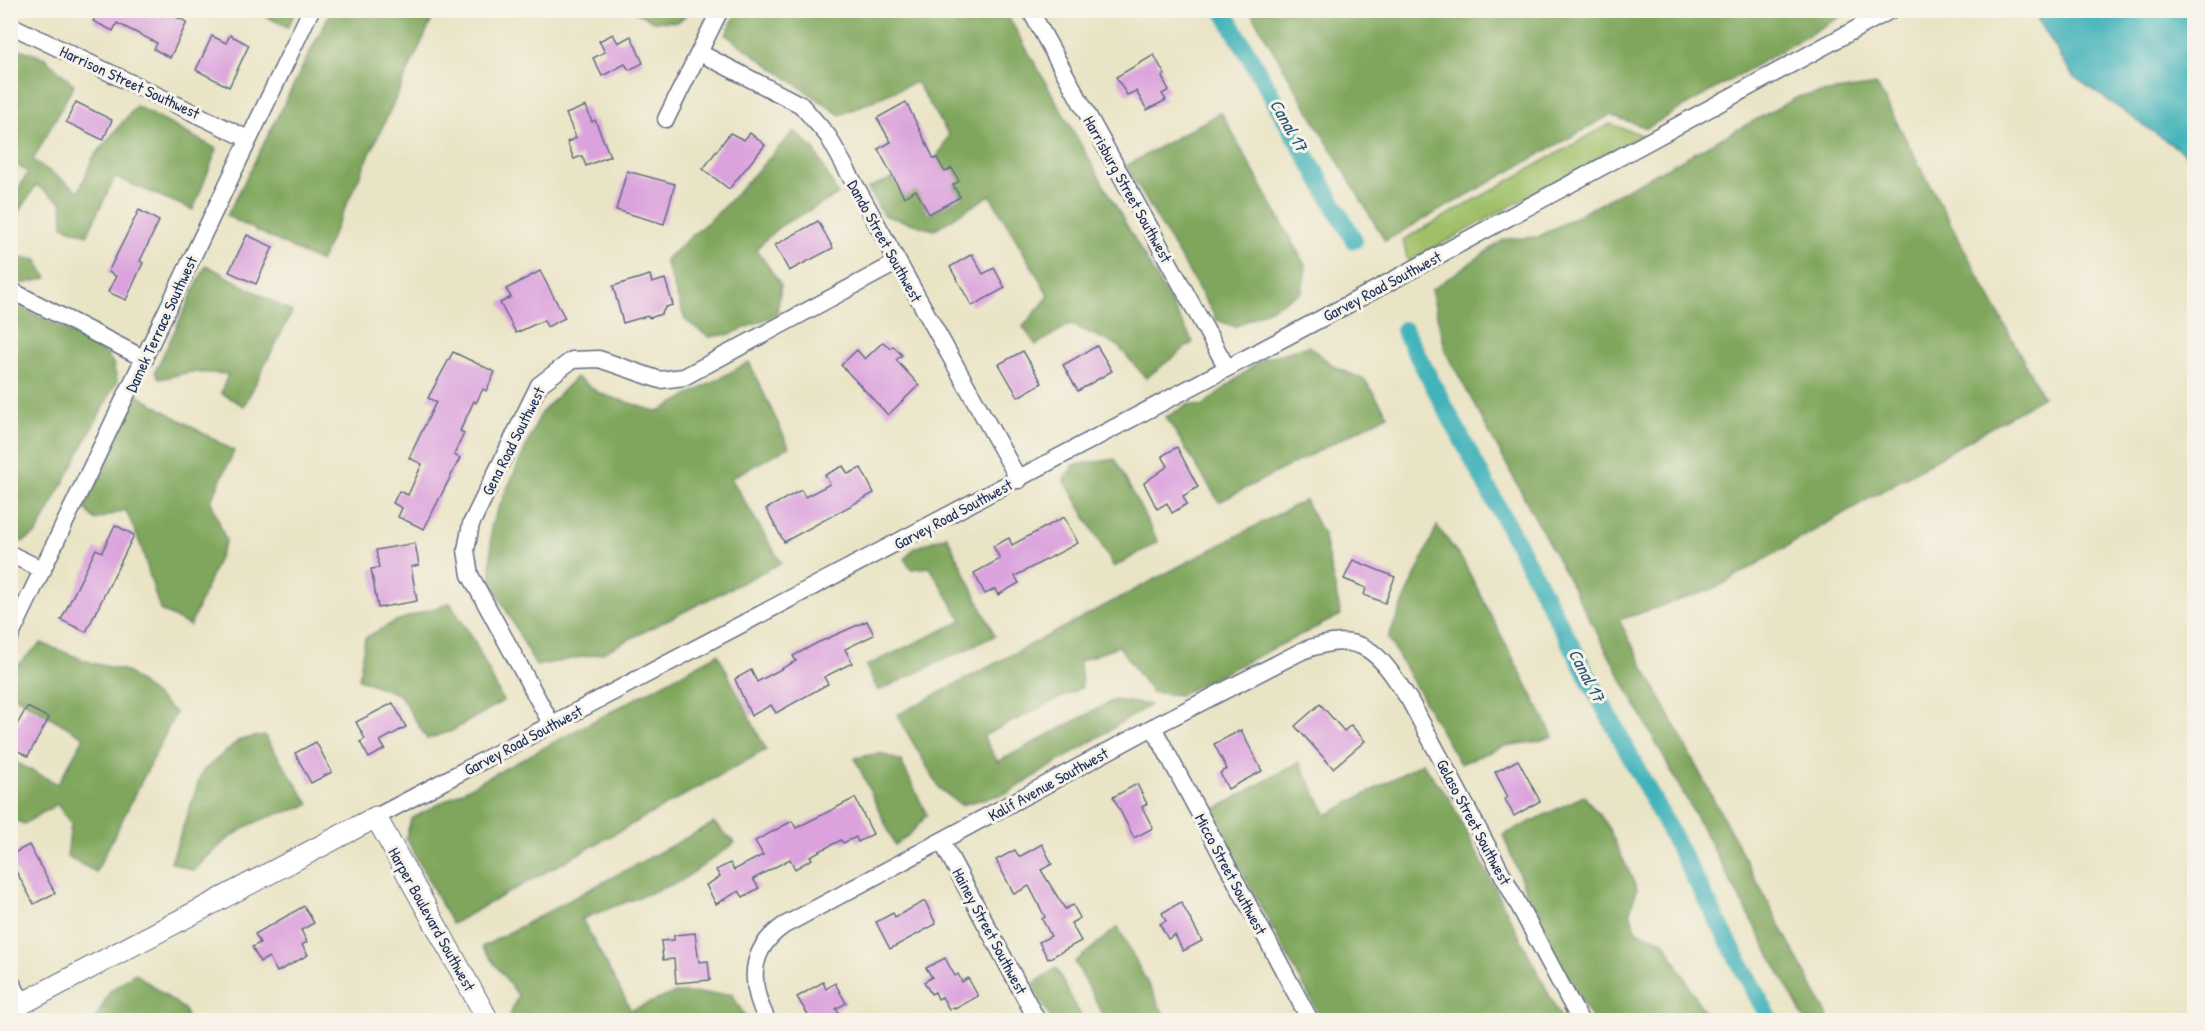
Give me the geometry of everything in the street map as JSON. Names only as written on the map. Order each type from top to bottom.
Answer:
[{"type":"street","name":"Damek Terrace Southwest","points":[[10,637],[311,10]]},
{"type":"street","points":[[666,119],[720,10]]},
{"type":"street","name":"Harrisburg Street Southwest","points":[[1030,10],[1227,368]]},
{"type":"street","name":"Garvey Road Southwest","points":[[17,1006],[1019,480],[1891,10]]},
{"type":"street","name":"Harrison Street Southwest","points":[[10,25],[249,139]]},
{"type":"street","name":"Dando Street Southwest","points":[[700,53],[801,105],[828,136],[896,263],[1019,480]]},
{"type":"street","name":"Gena Road Southwest","points":[[552,725],[470,575],[466,550],[471,524],[539,385],[572,360],[599,359],[660,380],[684,377],[896,263]]},
{"type":"street","points":[[10,290],[145,359]]},
{"type":"street","points":[[10,554],[43,570]]},
{"type":"street","name":"Kalif Avenue Southwest","points":[[767,1020],[754,984],[759,950],[769,936],[783,926],[1153,727],[1302,651],[1320,644],[1348,642]]},
{"type":"street","name":"Gelaso Street Southwest","points":[[1348,642],[1365,648],[1384,660],[1410,701],[1580,1020]]},
{"type":"street","name":"Micco Street Southwest","points":[[1153,727],[1310,1020]]},
{"type":"street","name":"Harper Boulevard Southwest","points":[[376,817],[488,1020]]},
{"type":"street","name":"Hainey Street Southwest","points":[[942,842],[1037,1020]]},
{"type":"street","points":[[10,980],[17,1006]]},
{"type":"green space","points":[[254,11],[296,11],[288,27]]},
{"type":"green space","points":[[331,11],[436,11],[320,262],[227,216]]},
{"type":"green space","points":[[633,11],[690,11],[678,22],[654,21]]},
{"type":"green space","points":[[737,11],[1005,11],[1193,342],[1146,378],[1117,345],[1070,324],[1036,345],[1023,327],[1049,296],[990,195],[934,230],[883,215],[868,188],[934,162],[949,135],[916,82],[840,115],[726,35]]},
{"type":"green space","points":[[1250,11],[1850,11],[1647,128],[1610,115],[1385,241]]},
{"type":"green space","points":[[11,46],[45,58],[74,85],[33,160],[79,191],[93,158],[136,106],[217,149],[193,210],[115,177],[87,235],[63,226],[62,203],[36,185],[11,226],[11,202],[28,172],[11,162]]},
{"type":"green space","points":[[1877,85],[2043,397],[1716,588],[1619,620],[1830,1020],[1805,1020],[1446,352],[1431,290],[1505,239],[1538,237],[1800,96]]},
{"type":"green space","points":[[1221,112],[1306,267],[1302,292],[1235,327],[1217,320],[1126,166]]},
{"type":"green space","points":[[1610,124],[1642,135],[1408,262],[1403,240]]},
{"type":"green space","points":[[794,131],[814,149],[838,195],[780,226],[756,249],[781,285],[777,314],[731,334],[709,337],[685,320],[665,260],[722,209]]},
{"type":"green space","points":[[10,255],[37,260],[47,278],[22,284],[11,276]]},
{"type":"green space","points":[[206,265],[292,312],[244,406],[221,393],[228,374],[190,372],[160,379],[155,372]]},
{"type":"green space","points":[[10,302],[99,346],[113,363],[117,381],[37,533],[23,542],[11,536]]},
{"type":"green space","points":[[1309,346],[1335,367],[1365,380],[1388,415],[1219,502],[1166,417],[1189,404],[1202,406],[1262,359]]},
{"type":"green space","points":[[749,362],[789,447],[731,478],[781,563],[602,653],[536,666],[491,582],[491,525],[541,413],[576,377],[601,394],[658,412]]},
{"type":"green space","points":[[137,395],[234,451],[211,501],[226,541],[190,626],[160,610],[141,546],[126,510],[95,520],[85,508]]},
{"type":"green space","points":[[1115,459],[1158,542],[1114,567],[1064,479],[1074,465]]},
{"type":"green space","points":[[1305,500],[1323,534],[1341,615],[1179,695],[1151,692],[1119,646],[1080,661],[1082,687],[983,736],[998,762],[1114,700],[1150,705],[1008,793],[961,805],[940,789],[897,715]]},
{"type":"green space","points":[[1437,526],[1463,561],[1553,736],[1539,741],[1505,746],[1460,764],[1388,638]]},
{"type":"green space","points":[[947,536],[995,636],[878,691],[866,666],[962,621],[930,567],[911,569],[905,559],[914,548]]},
{"type":"green space","points":[[450,603],[474,640],[503,701],[452,731],[427,739],[400,695],[359,679],[365,638],[396,621]]},
{"type":"green space","points":[[41,643],[92,663],[126,671],[176,713],[96,872],[67,857],[71,824],[57,804],[24,824],[11,819],[11,760],[58,784],[84,737],[11,694],[11,671]]},
{"type":"green space","points":[[718,654],[766,750],[452,924],[406,838],[411,819]]},
{"type":"green space","points":[[264,735],[309,804],[248,826],[219,846],[194,871],[171,862],[202,772],[239,740]]},
{"type":"green space","points":[[879,753],[901,761],[927,815],[910,834],[895,845],[855,758]]},
{"type":"green space","points":[[1299,762],[1327,815],[1422,763],[1449,798],[1562,1020],[1322,1020],[1210,812]]},
{"type":"green space","points":[[1584,796],[1606,823],[1637,889],[1630,911],[1636,931],[1664,941],[1705,1014],[1696,1020],[1593,1020],[1550,950],[1503,835]]},
{"type":"green space","points":[[714,823],[735,843],[681,881],[582,919],[631,1010],[675,993],[732,994],[747,1020],[508,1020],[518,995],[482,947]]},
{"type":"green space","points":[[1118,927],[1167,1020],[1106,1020],[1075,962]]},
{"type":"green space","points":[[1056,968],[1083,1020],[1052,1020],[1032,985]]},
{"type":"green space","points":[[135,973],[184,1009],[188,1020],[95,1020],[110,991]]},
{"type":"water","points":[[2042,10],[2194,11],[2194,160],[2073,76],[2037,18]]},
{"type":"building","points":[[91,10],[141,10],[151,16],[153,10],[174,10],[172,15],[187,22],[170,58],[154,49],[157,43],[117,23],[113,31],[93,21],[97,14]]},
{"type":"building","points":[[613,34],[618,43],[631,36],[643,63],[629,70],[625,64],[602,76],[593,58],[605,52],[599,41]]},
{"type":"building","points":[[230,35],[249,45],[229,87],[196,70],[212,36],[226,43]]},
{"type":"building","points":[[1154,55],[1165,75],[1162,77],[1169,90],[1162,94],[1166,100],[1147,110],[1136,91],[1127,95],[1116,77]]},
{"type":"building","points":[[76,102],[112,120],[103,140],[66,122]]},
{"type":"building","points":[[906,102],[934,159],[937,158],[945,172],[952,168],[959,181],[953,185],[960,197],[929,214],[916,190],[904,197],[878,149],[891,142],[877,118]]},
{"type":"building","points":[[586,106],[592,122],[595,120],[610,156],[586,166],[582,156],[574,159],[567,142],[576,138],[566,114]]},
{"type":"building","points":[[730,133],[744,140],[750,133],[765,145],[729,189],[703,169]]},
{"type":"building","points":[[627,171],[675,184],[664,224],[616,210]]},
{"type":"building","points":[[139,210],[159,221],[140,261],[143,263],[126,300],[108,292],[116,276],[108,272]]},
{"type":"building","points":[[818,221],[833,248],[789,271],[775,245]]},
{"type":"building","points":[[247,235],[273,247],[256,284],[229,272]]},
{"type":"building","points":[[972,254],[983,274],[994,268],[1005,288],[972,306],[950,267]]},
{"type":"building","points":[[540,271],[565,318],[547,327],[544,320],[516,333],[500,303],[511,297],[506,289]]},
{"type":"building","points":[[650,275],[652,283],[665,279],[673,305],[666,307],[661,314],[650,318],[647,316],[623,323],[613,286]]},
{"type":"building","points":[[883,342],[890,348],[893,346],[902,355],[896,360],[919,385],[888,415],[841,365],[857,350],[865,359]]},
{"type":"building","points":[[1097,346],[1112,371],[1078,391],[1063,365]]},
{"type":"building","points":[[1023,351],[1042,383],[1018,397],[999,364]]},
{"type":"building","points":[[453,352],[495,372],[486,391],[483,389],[476,403],[474,401],[460,431],[464,433],[454,455],[460,458],[424,529],[398,517],[402,508],[393,503],[399,491],[408,495],[422,464],[409,458],[436,402],[428,398]]},
{"type":"building","points":[[1177,447],[1198,487],[1183,496],[1187,504],[1172,513],[1167,503],[1157,509],[1144,483],[1168,466],[1162,456]]},
{"type":"building","points":[[843,466],[848,474],[861,468],[874,493],[784,542],[766,509],[801,490],[805,497],[830,484],[825,475]]},
{"type":"building","points":[[1064,517],[1078,543],[1015,576],[1019,583],[998,595],[995,589],[985,594],[974,573],[1000,559],[993,546],[1009,538],[1012,545]]},
{"type":"building","points":[[115,525],[134,535],[86,632],[61,620],[96,549],[102,552]]},
{"type":"building","points":[[415,543],[419,565],[411,567],[417,601],[378,608],[371,569],[379,568],[376,550]]},
{"type":"building","points":[[1353,560],[1395,577],[1385,603],[1364,595],[1366,588],[1344,579]]},
{"type":"building","points":[[867,621],[874,635],[845,649],[852,663],[824,677],[828,684],[776,713],[771,705],[751,716],[735,679],[751,670],[757,682],[796,661],[793,656]]},
{"type":"building","points":[[393,703],[406,727],[380,741],[385,749],[369,758],[360,742],[365,739],[356,722]]},
{"type":"building","points":[[1320,704],[1344,731],[1351,725],[1365,741],[1333,768],[1295,726]]},
{"type":"building","points":[[27,707],[49,718],[28,756],[10,747],[10,737]]},
{"type":"building","points":[[1241,730],[1262,771],[1228,789],[1220,773],[1227,769],[1214,744]]},
{"type":"building","points":[[316,742],[332,772],[311,783],[295,753]]},
{"type":"building","points":[[1518,760],[1540,801],[1514,816],[1505,799],[1508,797],[1495,772]]},
{"type":"building","points":[[1137,784],[1147,804],[1142,807],[1153,828],[1134,838],[1113,797]]},
{"type":"building","points":[[855,798],[873,834],[858,842],[856,837],[843,843],[841,840],[810,856],[812,859],[795,869],[790,859],[753,879],[759,888],[743,897],[739,891],[716,904],[706,885],[720,877],[716,870],[730,863],[734,870],[763,855],[755,841],[792,821],[796,828]]},
{"type":"building","points":[[1042,844],[1052,864],[1041,870],[1065,909],[1073,905],[1080,918],[1071,923],[1081,941],[1048,959],[1039,942],[1051,936],[1042,919],[1045,917],[1029,886],[1014,894],[996,860],[1015,850],[1019,857]]},
{"type":"building","points":[[29,845],[55,893],[34,904],[10,860],[10,855]]},
{"type":"building","points":[[925,901],[936,924],[890,949],[876,922],[893,913],[895,917]]},
{"type":"building","points":[[1181,902],[1202,941],[1183,951],[1175,935],[1168,939],[1160,924],[1166,921],[1162,913]]},
{"type":"building","points":[[304,906],[314,923],[301,930],[307,942],[302,945],[308,955],[277,972],[269,957],[260,962],[252,947],[260,943],[255,934]]},
{"type":"building","points":[[695,933],[699,962],[708,961],[710,980],[676,983],[674,959],[663,960],[661,941],[674,940],[674,935]]},
{"type":"building","points":[[945,958],[955,976],[958,974],[962,982],[968,978],[978,996],[955,1009],[954,1007],[949,1009],[942,997],[938,999],[935,992],[931,994],[924,982],[932,977],[926,968]]},
{"type":"building","points":[[823,982],[826,989],[835,983],[846,1003],[836,1009],[843,1020],[811,1020],[797,997]]},
{"type":"waterway","name":"Canal 17","points":[[1223,10],[1354,240]]},
{"type":"waterway","name":"Canal 17","points":[[1404,330],[1770,1020]]}]
